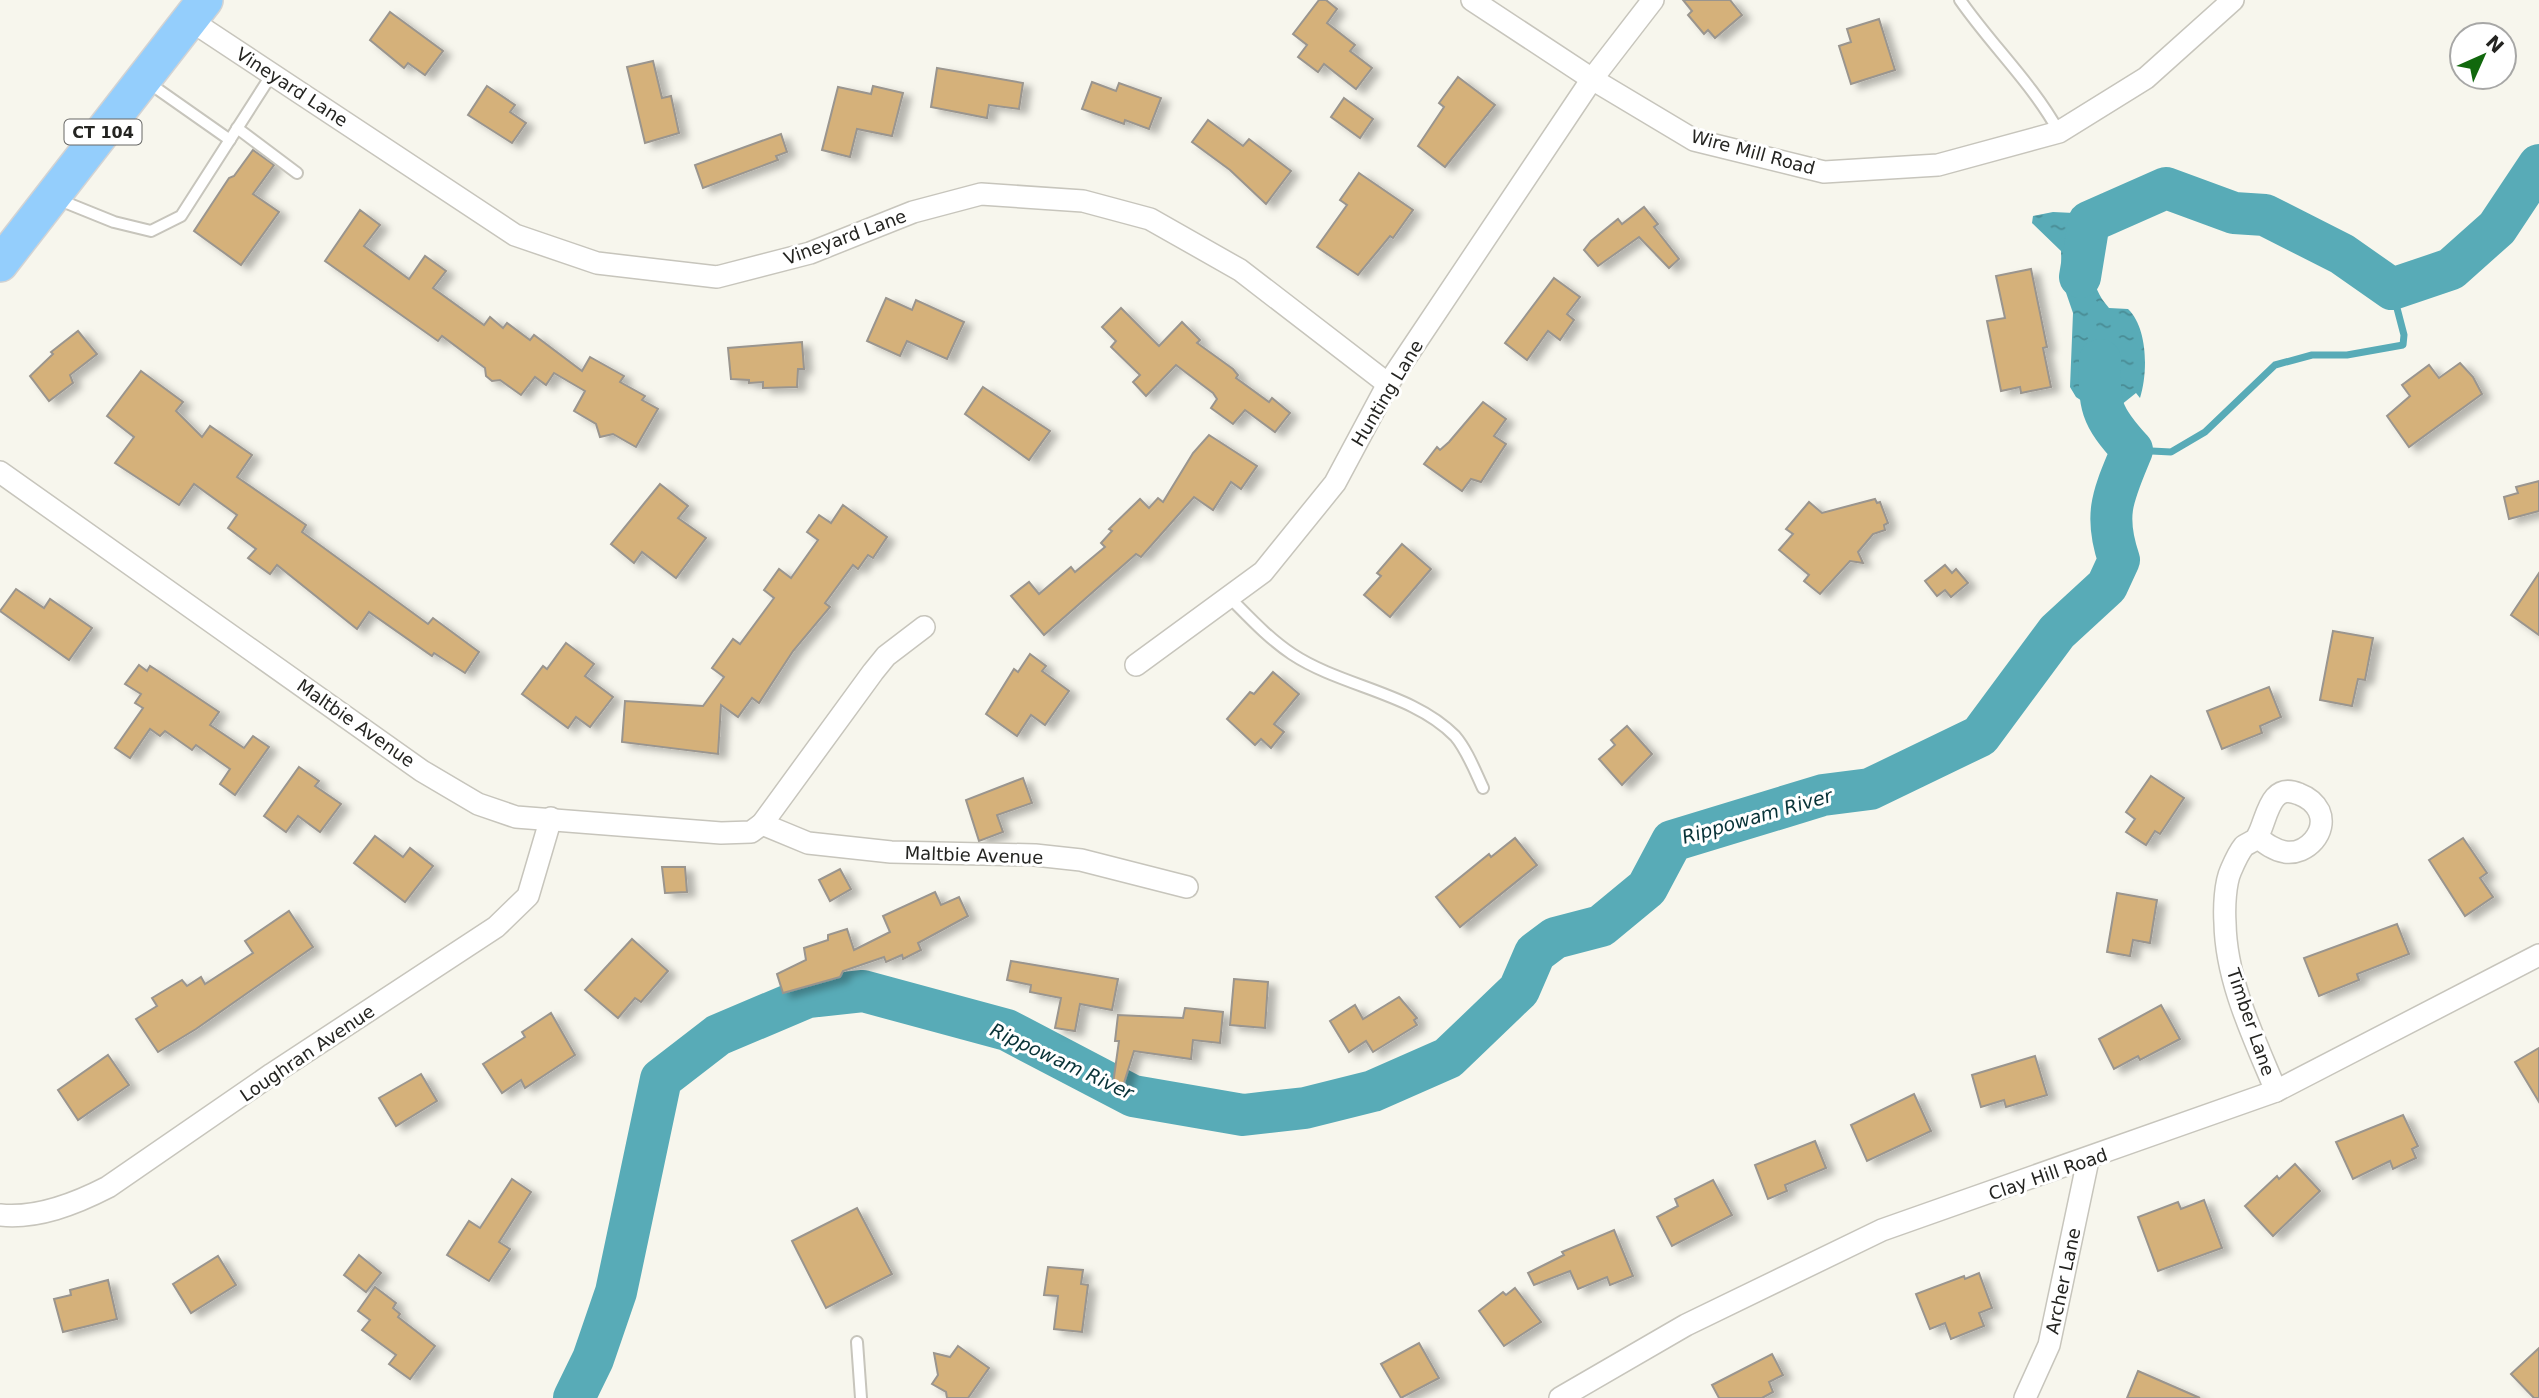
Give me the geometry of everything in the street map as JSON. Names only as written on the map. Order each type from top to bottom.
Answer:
[{"type":"main road","name":"CT 104","points":[[0,264],[197,10]]},
{"type":"street","name":"Wire Mill Road","points":[[1472,0],[1592,79],[1694,139],[1824,172],[1938,165],[2059,132],[2146,78],[2233,0]]},
{"type":"street","name":"Hunting Lane","points":[[1136,665],[1263,572],[1335,483],[1388,384],[1592,79],[1653,0]]},
{"type":"street","name":"Vineyard Lane","points":[[197,10],[272,74],[515,234],[597,263],[717,276],[810,253],[912,212],[981,194],[1083,201],[1150,219],[1240,270],[1388,384]]},
{"type":"street","name":"Maltbie Avenue","points":[[0,472],[422,771],[478,804],[516,817],[721,833],[751,832],[762,824],[808,843],[891,852],[1035,855],[1081,860],[1187,887]]},
{"type":"street","points":[[762,824],[886,656],[924,627]]},
{"type":"street","name":"Loughran Avenue","points":[[0,1216],[39,1214],[108,1188],[272,1074],[496,927],[528,896],[551,818]]},
{"type":"street","name":"Timber Lane","points":[[2257,837],[2244,847],[2230,872],[2225,922],[2230,967],[2246,1017],[2276,1091]]},
{"type":"street","name":"Clay Hill Road","points":[[1560,1398],[1686,1325],[1882,1230],[2088,1160],[2276,1091],[2539,955]]},
{"type":"street","name":"Archer Lane","points":[[2025,1398],[2049,1345],[2088,1160]]},
{"type":"lane","points":[[1960,0],[1981,30],[2040,97],[2059,132]]},
{"type":"lane","points":[[53,197],[114,222],[151,231],[181,216],[272,74]]},
{"type":"lane","points":[[144,79],[230,140]]},
{"type":"lane","points":[[237,128],[297,173]]},
{"type":"lane","points":[[1229,597],[1261,630],[1294,655],[1345,681],[1413,708],[1441,724],[1456,738],[1483,788]]},
{"type":"lane","points":[[857,1342],[861,1398]]},
{"type":"water","points":[[2053,212],[2074,213],[2106,231],[2095,262],[2097,289],[2109,308],[2128,309],[2135,317],[2143,339],[2145,364],[2140,398],[2136,393],[2106,417],[2076,397],[2070,387],[2073,313],[2062,281],[2061,251],[2032,223],[2033,216]]},
{"type":"building","points":[[1319,0],[1326,0],[1337,9],[1327,23],[1355,45],[1350,51],[1372,68],[1356,89],[1324,64],[1318,72],[1298,57],[1307,45],[1293,34]]},
{"type":"building","points":[[1683,0],[1730,0],[1742,15],[1715,38],[1708,30],[1704,34],[1688,15],[1692,11]]},
{"type":"building","points":[[390,12],[443,51],[425,75],[408,63],[404,68],[370,40]]},
{"type":"building","points":[[1879,19],[1895,70],[1851,84],[1839,46],[1851,42],[1847,29]]},
{"type":"building","points":[[653,61],[662,98],[671,96],[679,133],[645,143],[627,67]]},
{"type":"building","points":[[937,68],[1023,83],[1019,109],[989,105],[987,118],[931,107]]},
{"type":"building","points":[[1458,77],[1495,105],[1445,167],[1418,146],[1444,107],[1439,103]]},
{"type":"building","points":[[1092,82],[1116,91],[1119,83],[1161,98],[1149,129],[1125,120],[1124,124],[1082,109]]},
{"type":"building","points":[[487,86],[515,105],[510,112],[526,123],[512,143],[468,115]]},
{"type":"building","points":[[873,86],[903,93],[892,136],[857,129],[850,157],[822,150],[838,87],[871,94]]},
{"type":"building","points":[[1344,98],[1373,119],[1360,138],[1331,117]]},
{"type":"building","points":[[1208,120],[1243,146],[1249,139],[1291,171],[1266,204],[1230,170],[1192,142]]},
{"type":"building","points":[[781,134],[787,152],[776,156],[778,160],[703,188],[695,165]]},
{"type":"building","points":[[253,150],[274,165],[253,194],[279,212],[241,265],[194,231],[229,178],[234,176]]},
{"type":"building","points":[[1359,173],[1413,210],[1393,238],[1390,236],[1358,275],[1317,247],[1347,205],[1340,200]]},
{"type":"building","points":[[1644,207],[1658,224],[1654,227],[1679,259],[1669,268],[1639,237],[1598,266],[1584,250],[1591,241],[1618,219],[1622,224]]},
{"type":"building","points":[[360,210],[380,225],[364,246],[409,279],[425,256],[446,271],[433,288],[484,325],[490,317],[503,328],[507,323],[530,340],[534,335],[582,371],[590,357],[624,376],[620,382],[645,396],[642,400],[658,409],[636,447],[613,434],[600,437],[596,424],[574,411],[585,391],[554,373],[546,385],[535,377],[521,395],[500,380],[492,381],[486,376],[485,368],[442,336],[438,341],[325,261]]},
{"type":"building","points":[[2031,269],[2047,347],[2043,348],[2051,387],[2021,393],[2020,387],[2001,391],[1987,321],[2005,318],[1996,276]]},
{"type":"building","points":[[1554,278],[1580,297],[1567,314],[1574,320],[1560,340],[1548,331],[1527,360],[1505,343]]},
{"type":"building","points":[[886,298],[912,310],[916,300],[964,322],[947,359],[907,341],[900,356],[867,341]]},
{"type":"building","points":[[1121,308],[1159,346],[1182,322],[1200,340],[1197,343],[1233,369],[1238,375],[1236,378],[1269,402],[1272,398],[1290,413],[1275,432],[1245,410],[1233,424],[1211,408],[1217,399],[1213,393],[1176,365],[1146,396],[1133,382],[1140,375],[1111,347],[1116,341],[1102,327]]},
{"type":"building","points":[[78,331],[97,354],[70,375],[73,383],[49,401],[30,376],[53,354],[51,352]]},
{"type":"building","points":[[802,342],[804,369],[798,369],[797,387],[763,388],[763,382],[749,383],[749,380],[731,379],[728,348]]},
{"type":"building","points":[[2460,363],[2473,377],[2482,394],[2409,447],[2387,416],[2410,396],[2402,385],[2429,365],[2439,378]]},
{"type":"building","points":[[141,371],[183,402],[176,411],[202,437],[210,426],[252,455],[237,477],[306,525],[302,532],[428,624],[433,618],[479,652],[465,673],[434,653],[432,656],[369,612],[357,629],[277,565],[270,574],[248,558],[256,549],[228,528],[237,515],[194,484],[179,505],[115,463],[134,437],[107,416]]},
{"type":"building","points":[[983,387],[1050,431],[1029,460],[965,414]]},
{"type":"building","points":[[1483,402],[1506,419],[1494,436],[1506,444],[1481,482],[1471,479],[1462,491],[1424,464],[1437,447],[1440,450],[1449,442]]},
{"type":"building","points":[[1209,435],[1257,466],[1241,489],[1231,482],[1213,510],[1194,497],[1141,557],[1136,554],[1044,635],[1011,596],[1029,582],[1039,594],[1071,567],[1075,572],[1105,547],[1101,543],[1112,531],[1109,529],[1140,499],[1149,508],[1158,498],[1163,502],[1193,453]]},
{"type":"building","points":[[2539,481],[2539,511],[2509,519],[2504,497],[2518,493],[2516,487]]},
{"type":"building","points":[[660,484],[688,506],[678,518],[706,538],[676,578],[642,552],[634,563],[611,544]]},
{"type":"building","points":[[1875,499],[1877,503],[1880,502],[1888,523],[1884,525],[1885,530],[1873,534],[1858,552],[1863,563],[1850,561],[1820,594],[1804,581],[1809,575],[1779,550],[1793,534],[1786,529],[1809,502],[1822,513]]},
{"type":"building","points":[[843,505],[887,537],[873,558],[868,555],[858,569],[853,565],[825,603],[830,607],[793,651],[759,703],[752,698],[738,717],[721,705],[718,754],[622,742],[625,701],[703,706],[724,677],[712,668],[733,639],[740,644],[774,598],[764,590],[779,569],[791,578],[818,540],[807,532],[819,515],[831,523]]},
{"type":"building","points":[[1402,544],[1431,569],[1390,617],[1364,595],[1381,576],[1377,573]]},
{"type":"building","points":[[1945,565],[1952,573],[1956,569],[1968,583],[1951,597],[1945,590],[1937,596],[1925,581]]},
{"type":"building","points":[[2539,573],[2539,635],[2511,615]]},
{"type":"building","points":[[16,589],[44,608],[50,599],[92,628],[69,660],[0,611]]},
{"type":"building","points":[[2333,631],[2373,638],[2365,680],[2358,679],[2352,706],[2320,700]]},
{"type":"building","points":[[566,643],[594,664],[585,676],[613,697],[590,727],[576,717],[568,728],[522,694],[543,666],[547,669]]},
{"type":"building","points":[[1030,654],[1046,666],[1042,671],[1069,691],[1045,725],[1031,715],[1017,736],[986,714],[1014,669],[1018,672]]},
{"type":"building","points":[[139,665],[147,671],[150,666],[219,712],[210,725],[244,748],[253,736],[269,747],[235,795],[220,784],[230,769],[196,745],[192,750],[165,731],[160,736],[150,729],[130,758],[115,748],[143,708],[135,703],[141,694],[125,684]]},
{"type":"building","points":[[1273,672],[1299,694],[1274,724],[1284,732],[1271,748],[1261,739],[1255,745],[1227,719],[1250,692],[1254,694]]},
{"type":"building","points":[[2269,687],[2281,717],[2260,726],[2262,733],[2222,749],[2207,711]]},
{"type":"building","points":[[1627,726],[1652,754],[1622,785],[1599,759],[1615,745],[1611,740]]},
{"type":"building","points":[[299,767],[319,781],[315,786],[341,804],[320,832],[298,816],[286,832],[264,816]]},
{"type":"building","points":[[2151,776],[2184,798],[2160,834],[2155,831],[2146,845],[2126,832],[2135,819],[2126,812]]},
{"type":"building","points":[[1023,778],[1032,803],[997,815],[1003,832],[979,841],[966,800]]},
{"type":"building","points":[[375,836],[403,857],[410,848],[433,866],[405,902],[354,863]]},
{"type":"building","points":[[1515,838],[1537,865],[1460,927],[1436,897],[1489,854],[1491,857]]},
{"type":"building","points":[[2463,838],[2487,873],[2480,878],[2493,897],[2465,916],[2429,860]]},
{"type":"building","points":[[662,867],[685,867],[687,892],[665,893]]},
{"type":"building","points":[[840,869],[851,889],[830,901],[819,880]]},
{"type":"building","points":[[935,892],[941,905],[959,897],[968,916],[918,943],[921,950],[903,959],[902,955],[886,962],[884,957],[843,971],[840,977],[783,993],[777,974],[806,960],[804,948],[828,940],[828,935],[847,929],[854,950],[890,932],[883,916]]},
{"type":"building","points":[[2117,893],[2157,900],[2150,943],[2133,940],[2130,956],[2107,952]]},
{"type":"building","points":[[289,911],[313,947],[196,1029],[158,1052],[136,1019],[157,1006],[152,998],[182,980],[187,986],[201,977],[205,984],[253,953],[245,941]]},
{"type":"building","points":[[2397,924],[2409,954],[2357,974],[2359,980],[2319,996],[2304,958]]},
{"type":"building","points":[[632,939],[668,971],[641,1002],[635,998],[618,1018],[585,990]]},
{"type":"building","points":[[1011,961],[1118,979],[1112,1010],[1080,1004],[1075,1031],[1055,1028],[1061,998],[1030,992],[1031,985],[1007,980]]},
{"type":"building","points":[[1234,979],[1268,982],[1265,1028],[1230,1025]]},
{"type":"building","points":[[1399,997],[1417,1018],[1414,1020],[1417,1025],[1373,1052],[1366,1041],[1349,1052],[1330,1021],[1355,1005],[1363,1019]]},
{"type":"building","points":[[2161,1005],[2180,1039],[2140,1060],[2138,1056],[2114,1069],[2099,1039]]},
{"type":"building","points":[[1185,1008],[1223,1012],[1220,1043],[1193,1040],[1191,1059],[1134,1051],[1123,1086],[1113,1084],[1119,1041],[1115,1041],[1118,1015],[1183,1018]]},
{"type":"building","points":[[551,1013],[575,1055],[525,1088],[521,1080],[502,1093],[483,1064],[525,1037],[522,1032]]},
{"type":"building","points":[[2539,1048],[2539,1102],[2515,1062]]},
{"type":"building","points":[[108,1055],[129,1085],[78,1120],[58,1090]]},
{"type":"building","points":[[2035,1056],[2047,1095],[2006,1107],[2004,1100],[1981,1107],[1972,1075]]},
{"type":"building","points":[[421,1074],[437,1101],[396,1126],[379,1098]]},
{"type":"building","points":[[1914,1094],[1931,1131],[1867,1161],[1851,1125]]},
{"type":"building","points":[[2403,1115],[2418,1146],[2412,1149],[2416,1158],[2393,1169],[2390,1161],[2353,1179],[2336,1142]]},
{"type":"building","points":[[1815,1141],[1826,1168],[1785,1185],[1787,1191],[1768,1199],[1755,1165]]},
{"type":"building","points":[[2295,1164],[2320,1191],[2273,1236],[2245,1206],[2277,1176],[2279,1179]]},
{"type":"building","points":[[512,1179],[531,1192],[499,1242],[510,1249],[489,1281],[447,1255],[469,1221],[480,1228]]},
{"type":"building","points":[[1713,1180],[1732,1215],[1672,1246],[1657,1217],[1678,1206],[1675,1199]]},
{"type":"building","points":[[2204,1200],[2222,1248],[2158,1271],[2138,1217],[2178,1202],[2181,1209]]},
{"type":"building","points":[[857,1208],[892,1274],[826,1308],[792,1241]]},
{"type":"building","points":[[1614,1230],[1633,1276],[1610,1285],[1607,1277],[1578,1289],[1570,1271],[1534,1285],[1528,1273],[1564,1255],[1562,1252]]},
{"type":"building","points":[[359,1255],[381,1273],[366,1292],[344,1275]]},
{"type":"building","points":[[218,1256],[236,1285],[191,1313],[173,1284]]},
{"type":"building","points":[[1048,1267],[1083,1270],[1081,1284],[1088,1285],[1082,1332],[1054,1329],[1058,1296],[1044,1295]]},
{"type":"building","points":[[1979,1273],[1992,1308],[1979,1313],[1984,1326],[1951,1339],[1945,1323],[1930,1329],[1916,1294]]},
{"type":"building","points":[[108,1280],[117,1319],[63,1332],[54,1299],[71,1295],[70,1290]]},
{"type":"building","points":[[375,1287],[396,1303],[393,1308],[400,1314],[398,1317],[435,1346],[410,1379],[389,1364],[396,1355],[362,1330],[370,1320],[358,1311]]},
{"type":"building","points":[[1515,1288],[1541,1322],[1504,1346],[1479,1311],[1503,1292],[1506,1295]]},
{"type":"building","points":[[1419,1343],[1439,1378],[1401,1398],[1381,1364]]},
{"type":"building","points":[[958,1346],[989,1368],[968,1398],[947,1398],[946,1392],[932,1384],[938,1375],[934,1353],[950,1357]]},
{"type":"building","points":[[2539,1348],[2539,1398],[2534,1398],[2511,1374]]},
{"type":"building","points":[[1772,1354],[1783,1375],[1769,1382],[1773,1392],[1762,1398],[1719,1398],[1712,1385]]},
{"type":"building","points":[[2138,1371],[2200,1398],[2127,1398]]},
{"type":"waterway","name":"Rippowam River","points":[[2080,277],[2089,222],[2166,188],[2234,213],[2265,215],[2342,254],[2392,289],[2451,269],[2497,228],[2539,165]]},
{"type":"waterway","name":"Rippowam River","points":[[2132,450],[2171,452],[2205,432],[2275,365],[2312,355],[2347,355],[2403,345],[2404,335],[2392,289]]},
{"type":"waterway","name":"Rippowam River","points":[[574,1398],[593,1359],[616,1292],[661,1079],[718,1035],[808,997],[863,991],[1007,1030],[1133,1096],[1243,1115],[1305,1108],[1373,1091],[1448,1058],[1519,990],[1535,953],[1555,938],[1601,926],[1647,888],[1672,841],[1823,795],[1870,789],[1980,736],[2057,632],[2107,586],[2119,560],[2111,516],[2120,479],[2132,450],[2113,428],[2104,409],[2100,389],[2100,360]]}]
